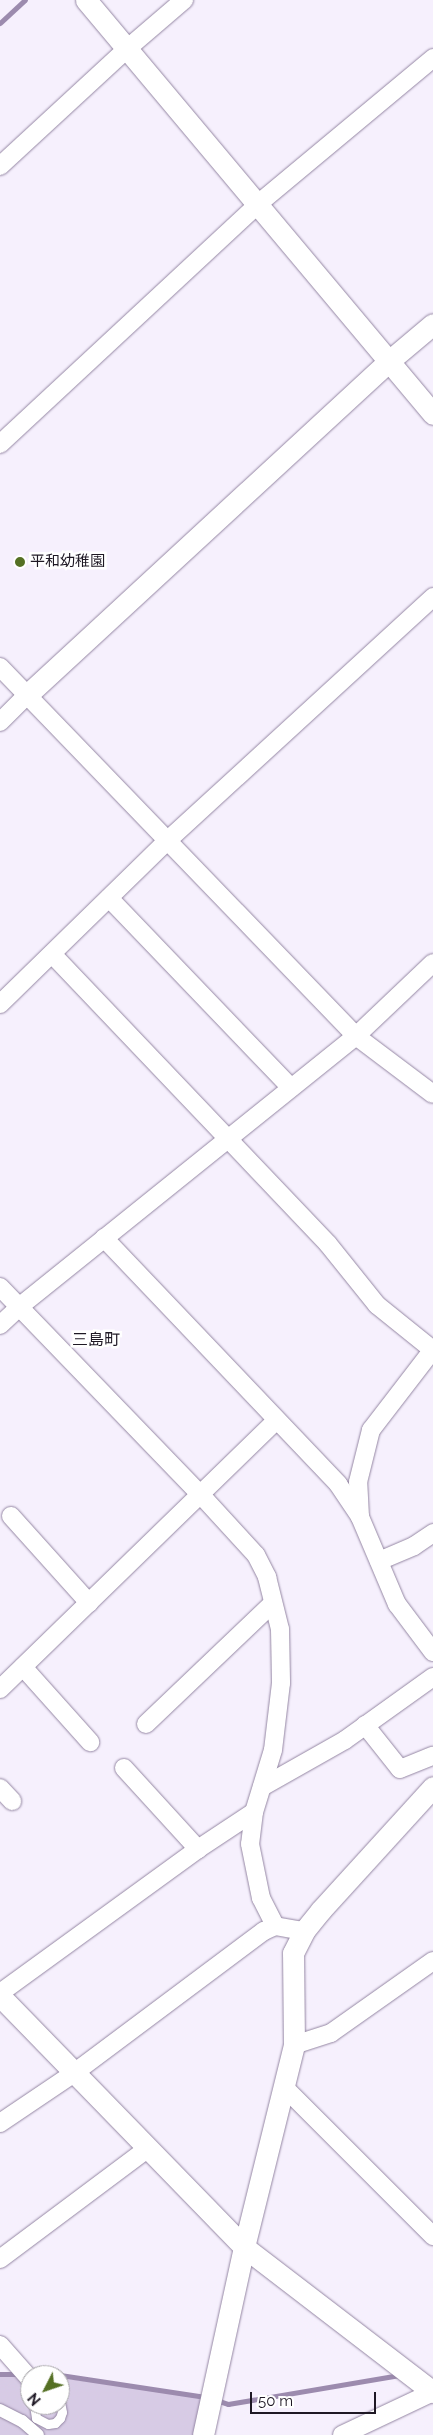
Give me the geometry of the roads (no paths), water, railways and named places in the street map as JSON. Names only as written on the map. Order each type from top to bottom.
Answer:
[{"type":"street","points":[[86,0],[433,414]]},
{"type":"street","points":[[0,166],[128,48],[184,0]]},
{"type":"street","points":[[0,444],[258,204],[433,58]]},
{"type":"street","points":[[0,722],[389,361],[433,324]]},
{"type":"street","points":[[0,1004],[167,841],[433,596]]},
{"type":"street","points":[[0,667],[356,1036],[433,1094]]},
{"type":"street","points":[[109,898],[291,1088]]},
{"type":"street","points":[[52,954],[328,1244],[377,1305],[431,1352],[371,1430],[358,1482],[360,1517]]},
{"type":"street","points":[[0,1324],[19,1306],[356,1036],[433,963]]},
{"type":"street","points":[[104,1238],[276,1421],[338,1484],[360,1517],[397,1604],[433,1652]]},
{"type":"street","points":[[0,1287],[201,1495],[256,1555],[266,1577],[280,1629],[281,1683],[273,1750],[254,1812],[250,1844],[261,1898],[275,1926]]},
{"type":"street","points":[[0,1689],[276,1421]]},
{"type":"street","points":[[11,1516],[89,1603]]},
{"type":"street","points":[[379,1561],[414,1546],[433,1533]]},
{"type":"street","points":[[146,1724],[273,1603]]},
{"type":"street","points":[[23,1667],[90,1742]]},
{"type":"street","points":[[262,1787],[345,1740],[433,1677]]},
{"type":"street","points":[[365,1726],[400,1769],[433,1756]]},
{"type":"street","points":[[124,1768],[198,1849]]},
{"type":"street","points":[[202,2435],[244,2247],[294,2044],[293,1953],[304,1931],[433,1787]]},
{"type":"street","points":[[254,1812],[198,1849],[0,1994],[146,2149],[244,2247],[433,2392],[364,2430],[342,2435]]},
{"type":"street","points":[[0,2124],[74,2074],[264,1931],[275,1926],[304,1931]]},
{"type":"street","points":[[294,2044],[331,2033],[433,1961]]},
{"type":"street","points":[[284,2087],[433,2236]]},
{"type":"street","points":[[0,2259],[146,2149]]},
{"type":"street","points":[[0,2345],[20,2368]]},
{"type":"street","points":[[0,2410],[22,2421],[38,2435]]},
{"type":"lane","points":[[36,2415],[36,2418],[48,2424],[60,2418],[61,2415]]},
{"type":"waterway","points":[[0,23],[25,0]]},
{"type":"waterway","points":[[0,2374],[19,2374]]},
{"type":"waterway","points":[[216,2400],[228,2404],[400,2375]]},
{"type":"waterway","points":[[70,2377],[205,2397]]},
{"type":"place","name":"平和幼稚園","points":[[20,562]]},
{"type":"district","name":"三島町","points":[[96,1340]]}]
